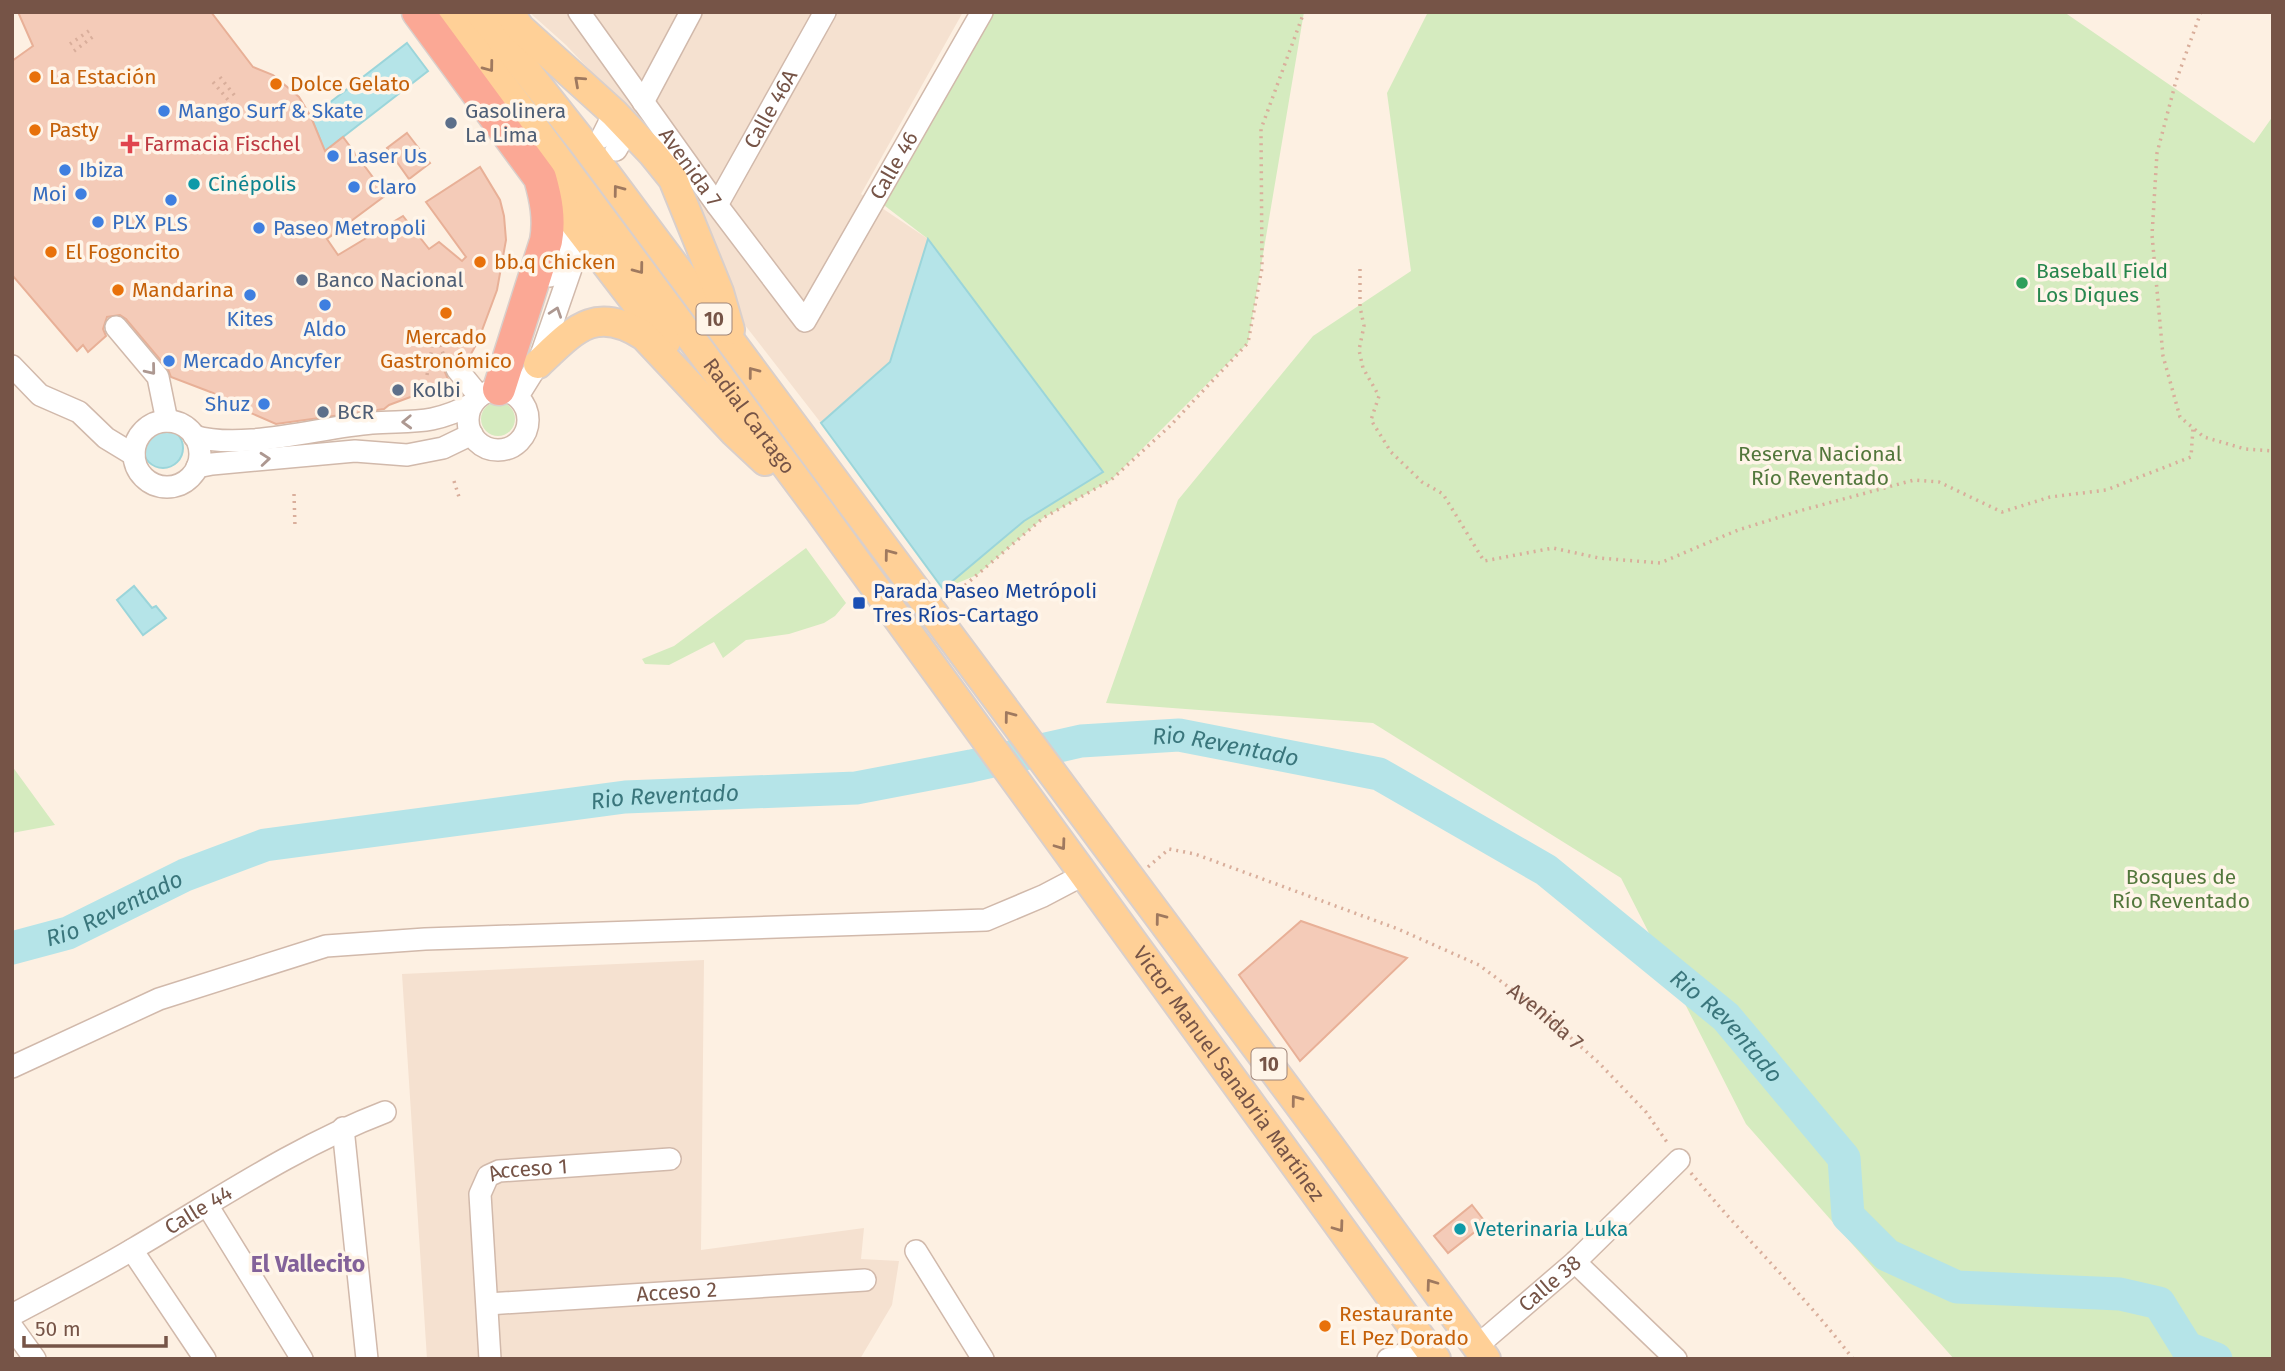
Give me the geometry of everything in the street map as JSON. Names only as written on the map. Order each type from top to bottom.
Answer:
[{"type":"highway","points":[[418,12],[540,177],[545,196],[549,226],[546,242],[495,395]]},
{"type":"main road","name":"Radial Cartago","points":[[448,12],[818,510],[1021,790]]},
{"type":"main road","name":"Radial Cartago","points":[[480,12],[581,140],[1050,771]]},
{"type":"main road","points":[[509,12],[520,28],[615,132],[673,179],[719,292],[734,346]]},
{"type":"main road","points":[[540,177],[734,432]]},
{"type":"main road","points":[[538,364],[576,328],[589,322],[615,322],[629,326],[644,336],[734,432],[818,510]]},
{"type":"main road","name":"Victor Manuel Sanabria Martínez","points":[[1050,771],[1329,1144],[1481,1353]]},
{"type":"main road","name":"Victor Manuel Sanabria Martínez","points":[[1021,790],[1431,1353]]},
{"type":"main road","points":[[1215,1056],[1224,1053],[1237,1060],[1281,1119],[1301,1138],[1315,1145],[1329,1144]]},
{"type":"street","name":"Avenida 7","points":[[579,12],[717,205],[805,321]]},
{"type":"street","points":[[643,102],[691,12]]},
{"type":"street","name":"Calle 46A","points":[[717,205],[825,12]]},
{"type":"street","name":"Calle 46","points":[[805,321],[982,12]]},
{"type":"street","points":[[194,436],[213,442],[371,423],[419,422],[455,413],[495,395],[575,231],[538,364],[495,395],[468,414],[471,434],[478,443],[486,447],[505,449],[514,446],[526,432],[528,413],[495,395],[457,369]]},
{"type":"street","points":[[116,327],[158,377],[167,421]]},
{"type":"street","points":[[12,366],[40,395],[79,412],[106,438],[134,455]]},
{"type":"street","points":[[167,421],[187,428],[194,436],[200,457],[191,477],[182,483],[172,487],[150,483],[136,466],[135,445],[147,427],[167,421]]},
{"type":"street","points":[[197,467],[355,451],[407,455],[443,448],[471,434]]},
{"type":"street","points":[[12,1067],[159,999],[326,946],[425,939],[986,920],[1083,875]]},
{"type":"street","name":"Calle 44","points":[[12,1315],[132,1250],[306,1147],[343,1128],[385,1112]]},
{"type":"street","points":[[343,1128],[368,1359]]},
{"type":"street","name":"Acceso 1","points":[[490,1359],[480,1194],[488,1176],[499,1171],[670,1159]]},
{"type":"street","name":"Calle 38","points":[[1481,1353],[1679,1160]]},
{"type":"street","points":[[207,1205],[302,1359]]},
{"type":"street","points":[[132,1250],[205,1359]]},
{"type":"street","points":[[916,1251],[983,1359]]},
{"type":"street","points":[[1575,1262],[1676,1359]]},
{"type":"street","name":"Acceso 2","points":[[488,1304],[865,1280]]},
{"type":"street","points":[[12,1327],[35,1359]]},
{"type":"street","points":[[1388,1359],[1431,1353]]},
{"type":"path","points":[[939,621],[1043,518],[1111,480],[1170,426],[1248,343],[1262,268],[1261,129],[1304,12]]},
{"type":"path","points":[[2201,12],[2176,81],[2157,153],[2152,235],[2163,356],[2180,417],[2204,438],[2245,449],[2273,451]]},
{"type":"path","points":[[70,44],[90,30]]},
{"type":"path","points":[[74,51],[94,36]]},
{"type":"path","points":[[219,77],[235,96]]},
{"type":"path","points":[[213,82],[229,101]]},
{"type":"path","points":[[1360,269],[1360,307],[1364,326],[1359,350],[1363,368],[1379,396],[1371,420],[1391,452],[1422,482],[1443,494],[1484,561],[1553,548],[1600,558],[1660,562],[1738,530],[1799,510],[1914,480],[1938,482],[2002,512],[2050,497],[2106,490],[2191,457],[2193,428]]},
{"type":"path","points":[[427,375],[433,343]]},
{"type":"path","points":[[454,481],[458,497]]},
{"type":"path","points":[[294,494],[295,527]]},
{"type":"path","name":"Avenida 7","points":[[1131,880],[1170,849],[1195,854],[1398,929],[1479,965],[1541,1010],[1599,1063],[1646,1112],[1679,1160],[1732,1223],[1827,1325],[1853,1359]]},
{"type":"shaded area","points":[[529,12],[963,12],[861,194],[928,239],[890,362],[821,423],[741,320],[661,146],[566,45]]},
{"type":"shaded area","points":[[704,960],[701,1250],[864,1228],[861,1259],[899,1261],[892,1305],[860,1359],[427,1359],[402,974]]},
{"type":"green space","points":[[982,12],[1304,12],[1248,343],[1111,480],[1043,518],[977,575],[943,589],[821,423],[890,362],[928,239],[876,199]]},
{"type":"green space","name":"Reserva Nacional Río Reventado","points":[[1428,12],[2064,12],[2254,143],[2273,116],[2273,1359],[1954,1359],[1746,1124],[1621,878],[1373,723],[1106,703],[1178,500],[1313,336],[1411,271],[1387,93]]},
{"type":"green space","points":[[498,402],[510,407],[515,419],[510,431],[498,436],[486,431],[481,419],[486,407]]},
{"type":"green space","points":[[806,548],[846,603],[835,616],[824,623],[789,634],[746,640],[723,658],[714,642],[669,665],[645,664],[642,659],[674,646]]},
{"type":"green space","points":[[12,766],[55,825],[12,833]]},
{"type":"water","points":[[407,43],[428,71],[321,154],[321,142],[311,117]]},
{"type":"water","points":[[928,239],[1103,472],[1024,521],[943,589],[821,423],[890,362]]},
{"type":"water","points":[[163,428],[171,429],[177,434],[182,440],[182,456],[177,462],[171,467],[163,468],[155,467],[149,462],[144,456],[143,448],[144,440],[149,434],[155,429]]},
{"type":"water","points":[[134,586],[152,608],[156,606],[166,618],[143,635],[117,600]]},
{"type":"building","name":"Paseo Metropoli","points":[[18,12],[211,12],[253,67],[273,75],[299,97],[311,117],[325,151],[343,137],[386,195],[327,239],[338,255],[403,216],[429,249],[439,242],[462,261],[466,257],[426,202],[480,167],[500,200],[506,240],[497,290],[471,354],[466,359],[456,356],[448,359],[444,370],[448,379],[443,385],[384,409],[276,424],[213,393],[171,377],[168,369],[120,315],[107,317],[103,329],[106,336],[88,352],[83,345],[77,351],[12,275],[12,61],[33,46]]},
{"type":"building","points":[[407,133],[430,163],[409,179],[387,148]]},
{"type":"building","points":[[1301,921],[1407,958],[1300,1061],[1239,975]]},
{"type":"building","name":"Veterinaria Luka","points":[[1472,1205],[1486,1223],[1448,1253],[1434,1236]]},
{"type":"waterway","name":"Rio Reventado","points":[[12,948],[68,933],[185,875],[265,845],[625,797],[856,788],[1081,741],[1179,735],[1379,774],[1546,870],[1726,1017],[1844,1158],[1848,1216],[1887,1255],[1957,1287],[2120,1294],[2159,1303],[2187,1348],[2216,1359]]},
{"type":"place","name":"La Estación","points":[[35,77]]},
{"type":"place","name":"Dolce Gelato","points":[[276,84]]},
{"type":"place","name":"Mango Surf & Skate","points":[[164,111]]},
{"type":"place","name":"Gasolinera La Lima","points":[[451,123]]},
{"type":"place","name":"Pasty","points":[[35,130]]},
{"type":"place","name":"Farmacia Fischel","points":[[130,144]]},
{"type":"place","name":"Laser Us","points":[[333,156]]},
{"type":"place","name":"Ibiza","points":[[65,170]]},
{"type":"place","name":"Cinépolis","points":[[194,184]]},
{"type":"place","name":"Claro","points":[[354,187]]},
{"type":"place","name":"Moi","points":[[81,194]]},
{"type":"place","name":"PLS","points":[[171,200]]},
{"type":"place","name":"PLX","points":[[98,222]]},
{"type":"place","name":"Paseo Metropoli","points":[[259,228]]},
{"type":"place","name":"El Fogoncito","points":[[51,252]]},
{"type":"place","name":"bb.q Chicken","points":[[480,262]]},
{"type":"place","name":"Banco Nacional","points":[[302,280]]},
{"type":"place","name":"Baseball Field Los Diques","points":[[2022,283]]},
{"type":"place","name":"Mandarina","points":[[118,290]]},
{"type":"place","name":"Kites","points":[[250,295]]},
{"type":"place","name":"Aldo","points":[[325,305]]},
{"type":"place","name":"Mercado Gastronómico","points":[[446,313]]},
{"type":"place","name":"Mercado Ancyfer","points":[[169,361]]},
{"type":"place","name":"Kolbi","points":[[398,390]]},
{"type":"place","name":"Shuz","points":[[264,404]]},
{"type":"place","name":"BCR","points":[[323,412]]},
{"type":"place","name":"Parada Paseo Metrópoli Tres Ríos-Cartago","points":[[859,603]]},
{"type":"place","name":"Veterinaria Luka","points":[[1460,1229]]},
{"type":"place","name":"Restaurante El Pez Dorado","points":[[1325,1326]]},
{"type":"district","name":"El Vallecito","points":[[308,1264]]},
{"type":"park label","name":"Bosques de Río Reventado","points":[[2181,889]]}]
